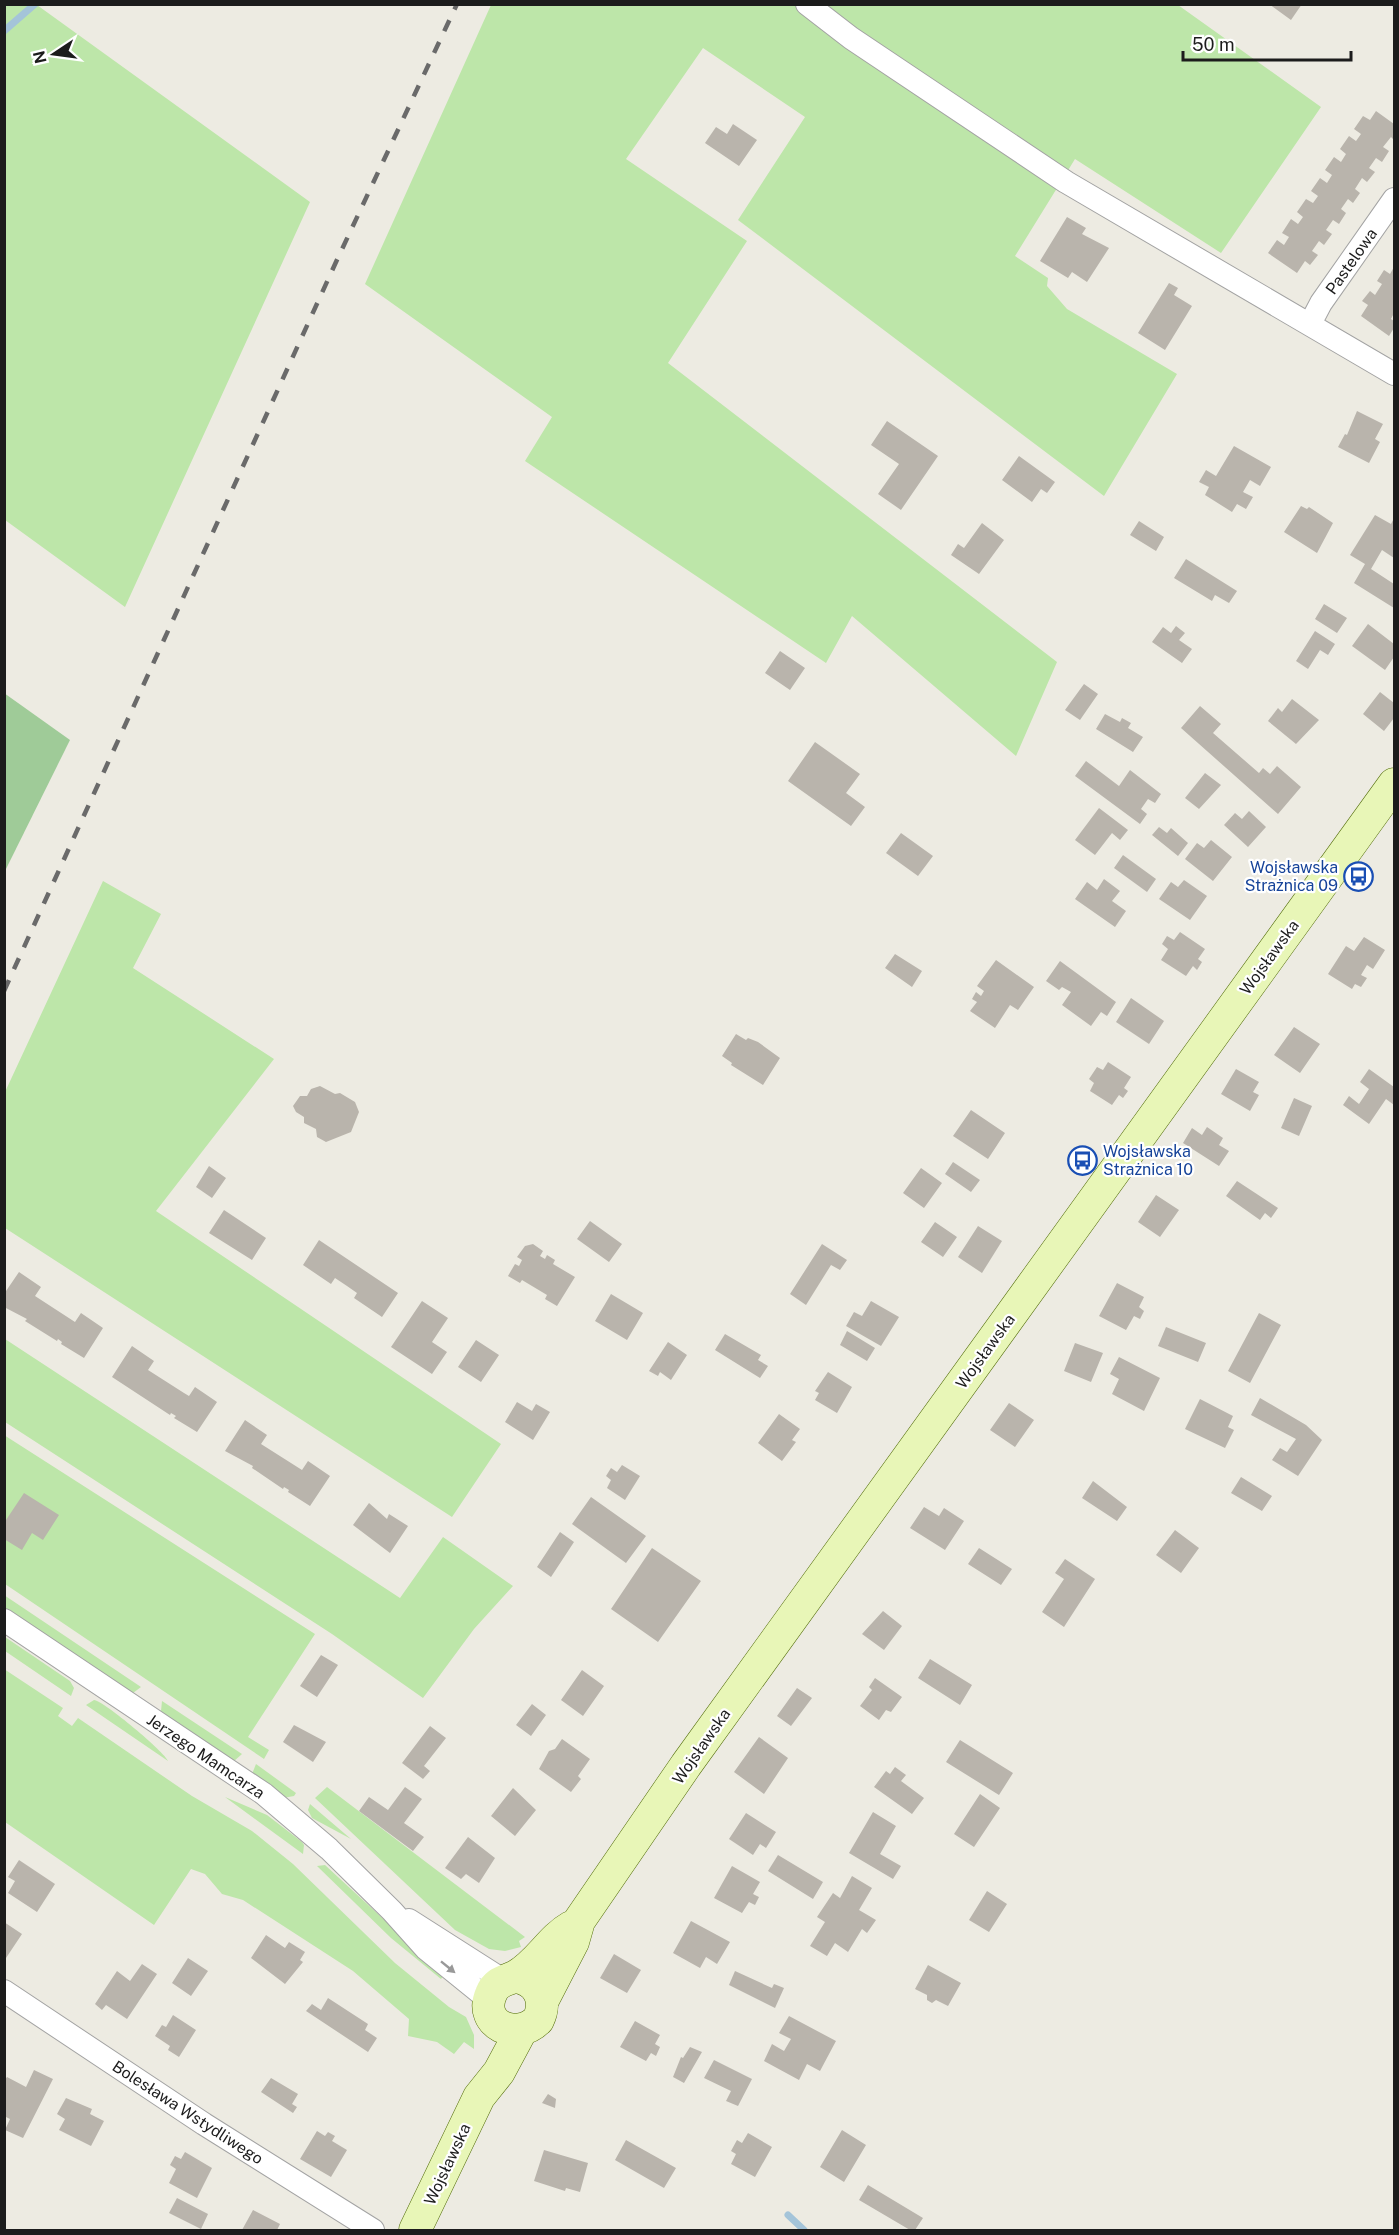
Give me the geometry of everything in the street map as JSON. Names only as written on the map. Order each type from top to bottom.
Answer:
[{"type":"street","points":[[807,4],[1066,182],[1395,374]]},
{"type":"street","name":"Pastelowa","points":[[1310,324],[1322,303],[1395,199]]},
{"type":"street","name":"Wojsławska","points":[[505,2002],[531,1982],[539,1990],[543,2000],[573,1942],[579,1922],[686,1765],[1395,784]]},
{"type":"street","name":"Jerzego Mamcarza","points":[[4,1620],[264,1794],[329,1849],[392,1911],[505,2002]]},
{"type":"street","name":"Wojsławska","points":[[415,2230],[479,2097],[482,2068],[505,2002],[563,1931],[579,1922]]},
{"type":"street","name":"Bolesława Wstydliwego","points":[[4,1991],[204,2124],[373,2230]]},
{"type":"green space","points":[[5,4],[37,5],[310,202],[125,607],[5,520]]},
{"type":"green space","points":[[491,5],[1178,5],[1321,107],[1221,253],[1075,159],[1015,256],[1048,278],[1047,286],[1067,309],[1177,374],[1104,496],[738,220],[805,117],[703,48],[626,159],[747,241],[668,363],[1057,662],[1016,756],[852,616],[826,663],[525,461],[552,417],[365,284]]},
{"type":"green space","points":[[4,693],[70,740],[5,871],[4,871]]},
{"type":"green space","points":[[103,881],[161,914],[133,968],[274,1059],[156,1211],[501,1444],[452,1517],[5,1228],[5,1092]]},
{"type":"green space","points":[[5,1339],[400,1598],[443,1537],[513,1586],[474,1629],[423,1698],[332,1634],[5,1422]]},
{"type":"green space","points":[[4,1435],[315,1634],[248,1737],[269,1750],[264,1759],[5,1584]]},
{"type":"green space","points":[[4,1595],[141,1687],[133,1693],[121,1688],[5,1609]]},
{"type":"green space","points":[[5,1637],[70,1681],[74,1688],[71,1696],[5,1651]]},
{"type":"green space","points":[[4,1669],[63,1708],[58,1716],[72,1726],[78,1718],[192,1796],[252,1831],[293,1864],[395,1963],[449,2007],[466,2017],[474,2035],[474,2049],[464,2042],[454,2054],[437,2042],[408,2036],[409,2019],[353,1971],[243,1900],[222,1894],[205,1874],[191,1869],[154,1925],[5,1822]]},
{"type":"green space","points":[[94,1700],[110,1709],[134,1728],[168,1761],[86,1705]]},
{"type":"green space","points":[[162,1701],[242,1754],[233,1762],[164,1716],[161,1711]]},
{"type":"green space","points":[[256,1764],[296,1793],[294,1796],[283,1798],[252,1774]]},
{"type":"green space","points":[[327,1787],[525,1937],[519,1941],[521,1947],[505,1951],[489,1949],[455,1930],[315,1798]]},
{"type":"green space","points":[[225,1797],[267,1815],[302,1842],[303,1854]]},
{"type":"green space","points":[[310,1804],[351,1839],[312,1818],[308,1810]]},
{"type":"green space","points":[[325,1865],[444,1975],[441,1979],[391,1938],[317,1866]]},
{"type":"building","points":[[1269,4],[1302,4],[1291,20]]},
{"type":"building","points":[[1376,111],[1394,124],[1394,140],[1391,137],[1383,147],[1389,151],[1382,162],[1376,158],[1369,168],[1375,172],[1367,182],[1362,178],[1355,189],[1360,193],[1353,203],[1348,199],[1341,209],[1346,213],[1339,224],[1333,220],[1326,230],[1332,234],[1324,245],[1319,241],[1312,251],[1318,255],[1310,265],[1305,261],[1297,273],[1268,253],[1277,240],[1284,245],[1289,237],[1282,233],[1291,219],[1298,224],[1303,217],[1297,212],[1306,199],[1313,203],[1318,196],[1311,191],[1320,178],[1327,183],[1332,175],[1325,170],[1334,157],[1341,162],[1346,154],[1340,149],[1349,136],[1356,141],[1361,134],[1354,129],[1363,116],[1370,120]]},
{"type":"building","points":[[733,124],[757,140],[739,166],[705,143],[716,127],[727,134]]},
{"type":"building","points":[[1067,217],[1086,228],[1082,234],[1109,248],[1087,282],[1072,272],[1068,278],[1040,261]]},
{"type":"building","points":[[1394,267],[1394,313],[1391,319],[1394,321],[1394,328],[1389,336],[1361,316],[1368,305],[1362,301],[1370,291],[1375,295],[1382,284],[1377,281],[1384,270],[1390,274]]},
{"type":"building","points":[[1169,283],[1178,288],[1174,295],[1192,306],[1165,350],[1138,333]]},
{"type":"building","points":[[1357,411],[1383,424],[1375,439],[1380,442],[1369,463],[1338,447],[1345,434],[1347,435]]},
{"type":"building","points":[[887,421],[938,456],[901,510],[878,494],[899,464],[871,445]]},
{"type":"building","points":[[1234,446],[1271,467],[1260,486],[1250,480],[1243,492],[1253,497],[1246,509],[1237,504],[1232,512],[1205,495],[1209,487],[1199,482],[1206,470],[1216,476]]},
{"type":"building","points":[[1019,456],[1055,482],[1047,493],[1041,489],[1032,502],[1002,480]]},
{"type":"building","points":[[1301,506],[1307,509],[1309,507],[1333,523],[1317,553],[1284,532]]},
{"type":"building","points":[[1375,515],[1391,524],[1394,518],[1394,558],[1382,550],[1371,569],[1394,584],[1394,608],[1354,583],[1365,564],[1350,555]]},
{"type":"building","points":[[1139,521],[1164,537],[1156,551],[1130,535]]},
{"type":"building","points":[[982,523],[1004,540],[979,574],[951,555],[958,544],[964,548]]},
{"type":"building","points":[[1186,559],[1237,591],[1229,603],[1215,595],[1212,601],[1174,578]]},
{"type":"building","points":[[1324,604],[1347,618],[1337,633],[1315,619]]},
{"type":"building","points":[[1368,624],[1394,644],[1394,657],[1385,670],[1352,646]]},
{"type":"building","points":[[1176,626],[1185,633],[1179,640],[1192,649],[1182,663],[1152,642],[1163,627],[1171,633]]},
{"type":"building","points":[[1315,631],[1335,644],[1328,655],[1320,650],[1308,669],[1296,661]]},
{"type":"building","points":[[780,651],[805,668],[790,690],[765,673]]},
{"type":"building","points":[[1084,684],[1098,694],[1080,720],[1065,710]]},
{"type":"building","points":[[1380,692],[1394,703],[1394,718],[1384,731],[1363,714]]},
{"type":"building","points":[[1292,699],[1319,720],[1296,744],[1268,721],[1278,708],[1282,712]]},
{"type":"building","points":[[1200,706],[1221,724],[1213,733],[1259,773],[1263,768],[1270,774],[1277,766],[1301,787],[1278,814],[1181,728]]},
{"type":"building","points":[[1105,714],[1120,722],[1122,718],[1131,723],[1128,728],[1143,737],[1133,752],[1096,729]]},
{"type":"building","points":[[815,742],[860,774],[846,793],[865,807],[851,826],[788,781]]},
{"type":"building","points":[[1086,761],[1119,786],[1130,770],[1161,794],[1155,803],[1148,799],[1141,809],[1147,814],[1140,824],[1075,776]]},
{"type":"building","points":[[1205,773],[1221,785],[1199,809],[1185,798]]},
{"type":"building","points":[[1099,808],[1128,830],[1120,840],[1112,833],[1095,855],[1075,840]]},
{"type":"building","points":[[1249,811],[1266,827],[1248,847],[1224,825],[1235,813],[1242,819]]},
{"type":"building","points":[[1159,827],[1167,833],[1171,828],[1188,843],[1178,856],[1152,835]]},
{"type":"building","points":[[901,833],[933,856],[918,876],[886,853]]},
{"type":"building","points":[[1211,840],[1232,857],[1213,881],[1185,859],[1197,843],[1204,848]]},
{"type":"building","points":[[1123,855],[1156,879],[1147,892],[1114,868]]},
{"type":"building","points":[[1104,879],[1120,891],[1112,901],[1126,911],[1115,927],[1075,899],[1087,882],[1097,890]]},
{"type":"building","points":[[1184,880],[1207,896],[1190,920],[1159,899],[1171,882],[1178,887]]},
{"type":"building","points":[[1180,932],[1205,949],[1198,959],[1202,962],[1197,970],[1193,966],[1186,976],[1161,960],[1168,949],[1162,944],[1167,936],[1174,940]]},
{"type":"building","points":[[1364,937],[1385,950],[1373,969],[1367,965],[1361,975],[1367,978],[1361,987],[1355,984],[1352,989],[1328,974],[1346,946],[1354,951]]},
{"type":"building","points":[[895,954],[922,971],[912,987],[885,968]]},
{"type":"building","points":[[996,960],[1034,987],[1018,1010],[1010,1005],[995,1028],[970,1011],[977,1002],[972,999],[976,992],[981,996],[984,991],[977,986]]},
{"type":"building","points":[[1060,961],[1116,1002],[1107,1016],[1101,1012],[1091,1026],[1062,1005],[1071,992],[1062,987],[1059,990],[1046,981]]},
{"type":"building","points":[[1131,998],[1164,1021],[1149,1044],[1116,1022]]},
{"type":"building","points":[[1294,1027],[1320,1044],[1300,1073],[1274,1055]]},
{"type":"building","points":[[736,1034],[746,1040],[748,1038],[758,1042],[780,1058],[763,1085],[731,1065],[732,1063],[722,1056]]},
{"type":"building","points":[[1108,1062],[1131,1077],[1124,1088],[1128,1091],[1123,1098],[1119,1095],[1112,1105],[1090,1091],[1094,1083],[1089,1079],[1097,1067],[1103,1070]]},
{"type":"building","points":[[1236,1069],[1259,1082],[1253,1092],[1259,1095],[1250,1111],[1221,1094]]},
{"type":"building","points":[[1369,1069],[1394,1087],[1394,1105],[1386,1099],[1369,1124],[1343,1105],[1349,1096],[1359,1104],[1369,1089],[1360,1082]]},
{"type":"building","points":[[320,1086],[335,1094],[340,1093],[355,1102],[359,1112],[351,1132],[326,1142],[317,1137],[316,1129],[304,1123],[304,1117],[296,1112],[293,1106],[300,1096],[307,1096],[311,1089]]},
{"type":"building","points":[[1294,1098],[1312,1106],[1299,1136],[1281,1128]]},
{"type":"building","points":[[971,1110],[1005,1133],[988,1159],[953,1136]]},
{"type":"building","points":[[1207,1127],[1223,1138],[1219,1145],[1229,1151],[1219,1166],[1183,1143],[1192,1128],[1202,1135]]},
{"type":"building","points":[[953,1162],[980,1180],[971,1192],[945,1174]]},
{"type":"building","points":[[209,1166],[226,1178],[212,1198],[196,1187]]},
{"type":"building","points":[[921,1168],[942,1183],[924,1208],[903,1193]]},
{"type":"building","points":[[1237,1181],[1278,1208],[1271,1218],[1265,1213],[1260,1220],[1226,1196]]},
{"type":"building","points":[[1156,1195],[1179,1210],[1160,1237],[1138,1222]]},
{"type":"building","points":[[224,1210],[266,1238],[252,1260],[209,1233]]},
{"type":"building","points":[[590,1221],[622,1244],[609,1262],[577,1239]]},
{"type":"building","points":[[935,1222],[957,1237],[943,1257],[921,1242]]},
{"type":"building","points":[[978,1226],[1002,1241],[982,1273],[958,1257]]},
{"type":"building","points":[[319,1240],[398,1293],[382,1317],[354,1298],[357,1293],[335,1278],[331,1284],[303,1265]]},
{"type":"building","points":[[533,1244],[543,1251],[540,1256],[545,1259],[547,1255],[555,1260],[553,1264],[575,1277],[557,1306],[545,1299],[547,1295],[522,1280],[520,1283],[508,1276],[515,1264],[519,1266],[522,1260],[517,1257],[525,1246]]},
{"type":"building","points":[[822,1244],[847,1260],[840,1270],[831,1265],[806,1305],[790,1294]]},
{"type":"building","points":[[19,1272],[41,1287],[35,1296],[75,1322],[81,1313],[103,1328],[84,1358],[61,1344],[62,1342],[58,1339],[57,1341],[25,1321],[27,1319],[4,1307],[4,1294]]},
{"type":"building","points":[[1117,1283],[1144,1297],[1139,1307],[1144,1311],[1140,1319],[1134,1316],[1126,1330],[1099,1316]]},
{"type":"building","points":[[611,1294],[643,1313],[627,1340],[595,1321]]},
{"type":"building","points":[[422,1301],[448,1318],[432,1342],[447,1352],[432,1374],[391,1347]]},
{"type":"building","points":[[871,1301],[899,1317],[881,1346],[846,1326],[854,1312],[862,1316]]},
{"type":"building","points":[[1259,1313],[1281,1325],[1250,1383],[1228,1371]]},
{"type":"building","points":[[1166,1327],[1206,1343],[1198,1362],[1158,1346]]},
{"type":"building","points":[[847,1331],[875,1348],[867,1361],[840,1345]]},
{"type":"building","points":[[725,1334],[761,1355],[758,1360],[768,1366],[760,1378],[715,1350]]},
{"type":"building","points":[[476,1340],[499,1355],[481,1382],[458,1367]]},
{"type":"building","points":[[668,1342],[687,1355],[671,1380],[660,1372],[658,1376],[649,1371]]},
{"type":"building","points":[[1075,1343],[1103,1353],[1091,1382],[1064,1371]]},
{"type":"building","points":[[132,1346],[154,1361],[148,1370],[189,1396],[195,1387],[217,1402],[197,1432],[174,1418],[176,1416],[171,1413],[170,1415],[112,1377]]},
{"type":"building","points":[[1119,1357],[1160,1378],[1144,1411],[1112,1394],[1119,1379],[1110,1374]]},
{"type":"building","points":[[828,1372],[852,1387],[837,1413],[815,1400],[819,1393],[815,1391]]},
{"type":"building","points":[[1260,1398],[1306,1425],[1322,1440],[1298,1476],[1272,1460],[1280,1448],[1287,1452],[1296,1439],[1251,1415]]},
{"type":"building","points":[[1200,1399],[1233,1416],[1228,1427],[1234,1430],[1225,1448],[1185,1429]]},
{"type":"building","points":[[517,1402],[532,1411],[536,1404],[550,1412],[533,1440],[505,1422]]},
{"type":"building","points":[[1009,1403],[1034,1420],[1015,1447],[990,1430]]},
{"type":"building","points":[[779,1414],[800,1429],[792,1440],[796,1442],[782,1461],[758,1443]]},
{"type":"building","points":[[245,1420],[267,1435],[261,1444],[302,1470],[308,1461],[330,1476],[310,1506],[288,1492],[289,1490],[284,1487],[283,1489],[252,1468],[253,1466],[225,1451]]},
{"type":"building","points":[[622,1465],[640,1476],[625,1500],[607,1488],[611,1480],[606,1476],[611,1468],[617,1472]]},
{"type":"building","points":[[1241,1477],[1272,1496],[1262,1511],[1231,1493]]},
{"type":"building","points":[[1093,1481],[1127,1507],[1117,1521],[1082,1498]]},
{"type":"building","points":[[24,1493],[59,1515],[43,1540],[32,1533],[22,1550],[4,1539],[4,1523]]},
{"type":"building","points":[[591,1497],[646,1536],[626,1563],[572,1524]]},
{"type":"building","points":[[369,1503],[387,1519],[389,1514],[408,1526],[390,1553],[353,1525]]},
{"type":"building","points":[[924,1507],[939,1516],[944,1508],[964,1521],[945,1550],[910,1528]]},
{"type":"building","points":[[1175,1530],[1199,1548],[1181,1573],[1156,1555]]},
{"type":"building","points":[[560,1532],[574,1542],[551,1577],[537,1567]]},
{"type":"building","points":[[652,1548],[701,1581],[658,1642],[611,1609]]},
{"type":"building","points":[[979,1548],[1012,1569],[1001,1585],[968,1564]]},
{"type":"building","points":[[1065,1559],[1095,1579],[1064,1627],[1042,1612],[1064,1579],[1055,1573]]},
{"type":"building","points":[[883,1611],[902,1626],[884,1650],[862,1634]]},
{"type":"building","points":[[321,1655],[338,1665],[317,1697],[300,1686]]},
{"type":"building","points":[[930,1659],[972,1685],[960,1705],[918,1678]]},
{"type":"building","points":[[582,1670],[604,1686],[583,1716],[561,1700]]},
{"type":"building","points":[[875,1678],[902,1697],[891,1712],[886,1710],[879,1720],[860,1706],[872,1690],[869,1687]]},
{"type":"building","points":[[797,1688],[812,1698],[791,1726],[777,1716]]},
{"type":"building","points":[[532,1704],[546,1715],[531,1736],[516,1725]]},
{"type":"building","points":[[294,1725],[326,1742],[313,1762],[283,1742]]},
{"type":"building","points":[[430,1726],[446,1738],[424,1766],[430,1771],[423,1779],[402,1763]]},
{"type":"building","points":[[759,1737],[788,1758],[764,1794],[734,1772]]},
{"type":"building","points":[[562,1739],[590,1759],[578,1776],[581,1779],[571,1792],[539,1769],[549,1751],[555,1749]]},
{"type":"building","points":[[960,1740],[1013,1773],[999,1795],[946,1762]]},
{"type":"building","points":[[895,1767],[906,1775],[901,1781],[924,1798],[912,1814],[874,1787],[886,1771],[890,1774]]},
{"type":"building","points":[[405,1787],[422,1799],[404,1823],[424,1837],[413,1851],[359,1811],[369,1797],[388,1810]]},
{"type":"building","points":[[513,1788],[536,1810],[515,1836],[491,1816]]},
{"type":"building","points":[[980,1794],[1000,1808],[974,1847],[954,1834]]},
{"type":"building","points":[[873,1812],[896,1826],[880,1854],[901,1866],[893,1879],[849,1853]]},
{"type":"building","points":[[746,1813],[776,1832],[766,1848],[760,1844],[753,1855],[729,1839]]},
{"type":"building","points":[[468,1837],[495,1858],[479,1883],[466,1874],[461,1879],[445,1868]]},
{"type":"building","points":[[778,1855],[823,1882],[813,1899],[768,1871]]},
{"type":"building","points":[[19,1860],[55,1884],[37,1912],[8,1893],[15,1881],[8,1877]]},
{"type":"building","points":[[732,1866],[760,1882],[753,1894],[759,1897],[755,1905],[749,1902],[742,1913],[714,1898]]},
{"type":"building","points":[[852,1876],[872,1888],[859,1910],[876,1920],[867,1933],[862,1929],[848,1952],[835,1943],[827,1956],[810,1946],[825,1922],[817,1917],[833,1893],[840,1898]]},
{"type":"building","points":[[987,1891],[1007,1904],[989,1932],[969,1920]]},
{"type":"building","points":[[691,1921],[730,1942],[717,1964],[706,1957],[700,1968],[673,1953]]},
{"type":"building","points":[[4,1922],[22,1934],[4,1961]]},
{"type":"building","points":[[266,1935],[285,1948],[289,1942],[305,1952],[300,1960],[303,1962],[285,1984],[251,1958]]},
{"type":"building","points":[[614,1954],[641,1970],[627,1993],[600,1978]]},
{"type":"building","points":[[188,1958],[208,1971],[191,1996],[172,1983]]},
{"type":"building","points":[[142,1964],[157,1974],[127,2019],[106,2005],[102,2010],[95,2004],[117,1971],[130,1981]]},
{"type":"building","points":[[928,1965],[961,1983],[948,2006],[936,2000],[932,2003],[927,2000],[927,1995],[915,1989]]},
{"type":"building","points":[[735,1971],[772,1988],[774,1984],[784,1988],[775,2008],[729,1985]]},
{"type":"building","points":[[328,1998],[368,2024],[365,2030],[377,2038],[368,2052],[306,2011],[312,2004],[321,2010]]},
{"type":"building","points":[[173,2015],[196,2030],[179,2057],[168,2050],[170,2046],[155,2036],[162,2025],[166,2027]]},
{"type":"building","points":[[789,2016],[836,2041],[820,2071],[807,2064],[799,2080],[764,2061],[772,2044],[784,2051],[791,2039],[779,2033]]},
{"type":"building","points":[[635,2021],[660,2035],[655,2044],[660,2047],[656,2056],[651,2053],[646,2061],[620,2047]]},
{"type":"building","points":[[690,2047],[702,2052],[684,2083],[673,2077],[681,2057],[683,2058]]},
{"type":"building","points":[[714,2060],[752,2079],[738,2106],[726,2101],[731,2091],[704,2078]]},
{"type":"building","points":[[34,2070],[53,2079],[23,2138],[5,2130],[10,2119],[4,2116],[4,2081],[7,2077],[26,2087]]},
{"type":"building","points":[[271,2078],[298,2094],[292,2104],[297,2107],[293,2113],[261,2092]]},
{"type":"building","points":[[548,2094],[556,2099],[555,2108],[542,2103]]},
{"type":"building","points":[[66,2098],[92,2109],[90,2114],[104,2121],[91,2146],[59,2130],[65,2119],[57,2114]]},
{"type":"building","points":[[842,2130],[866,2145],[844,2182],[820,2167]]},
{"type":"building","points":[[317,2131],[325,2136],[328,2132],[335,2136],[332,2141],[347,2150],[331,2177],[300,2159]]},
{"type":"building","points":[[748,2133],[772,2147],[755,2177],[731,2164],[736,2154],[731,2151],[737,2140],[742,2143]]},
{"type":"building","points":[[626,2140],[676,2168],[664,2188],[615,2160]]},
{"type":"building","points":[[544,2150],[588,2163],[580,2192],[566,2188],[565,2191],[534,2181]]},
{"type":"building","points":[[185,2152],[212,2168],[197,2198],[169,2183],[176,2169],[170,2165],[175,2156],[181,2159]]},
{"type":"building","points":[[868,2185],[923,2218],[915,2230],[910,2230],[859,2200]]},
{"type":"building","points":[[177,2198],[208,2214],[201,2229],[169,2213]]},
{"type":"building","points":[[253,2210],[280,2224],[277,2230],[242,2230]]},
{"type":"waterway","points":[[4,31],[35,4]]},
{"type":"waterway","points":[[788,2215],[804,2230]]},
{"type":"railway","points":[[4,991],[336,262],[457,4]]},
{"type":"place","name":"Wojsławska Strażnica 09","points":[[1359,876]]},
{"type":"place","name":"Wojsławska Strażnica 10","points":[[1082,1160]]}]
